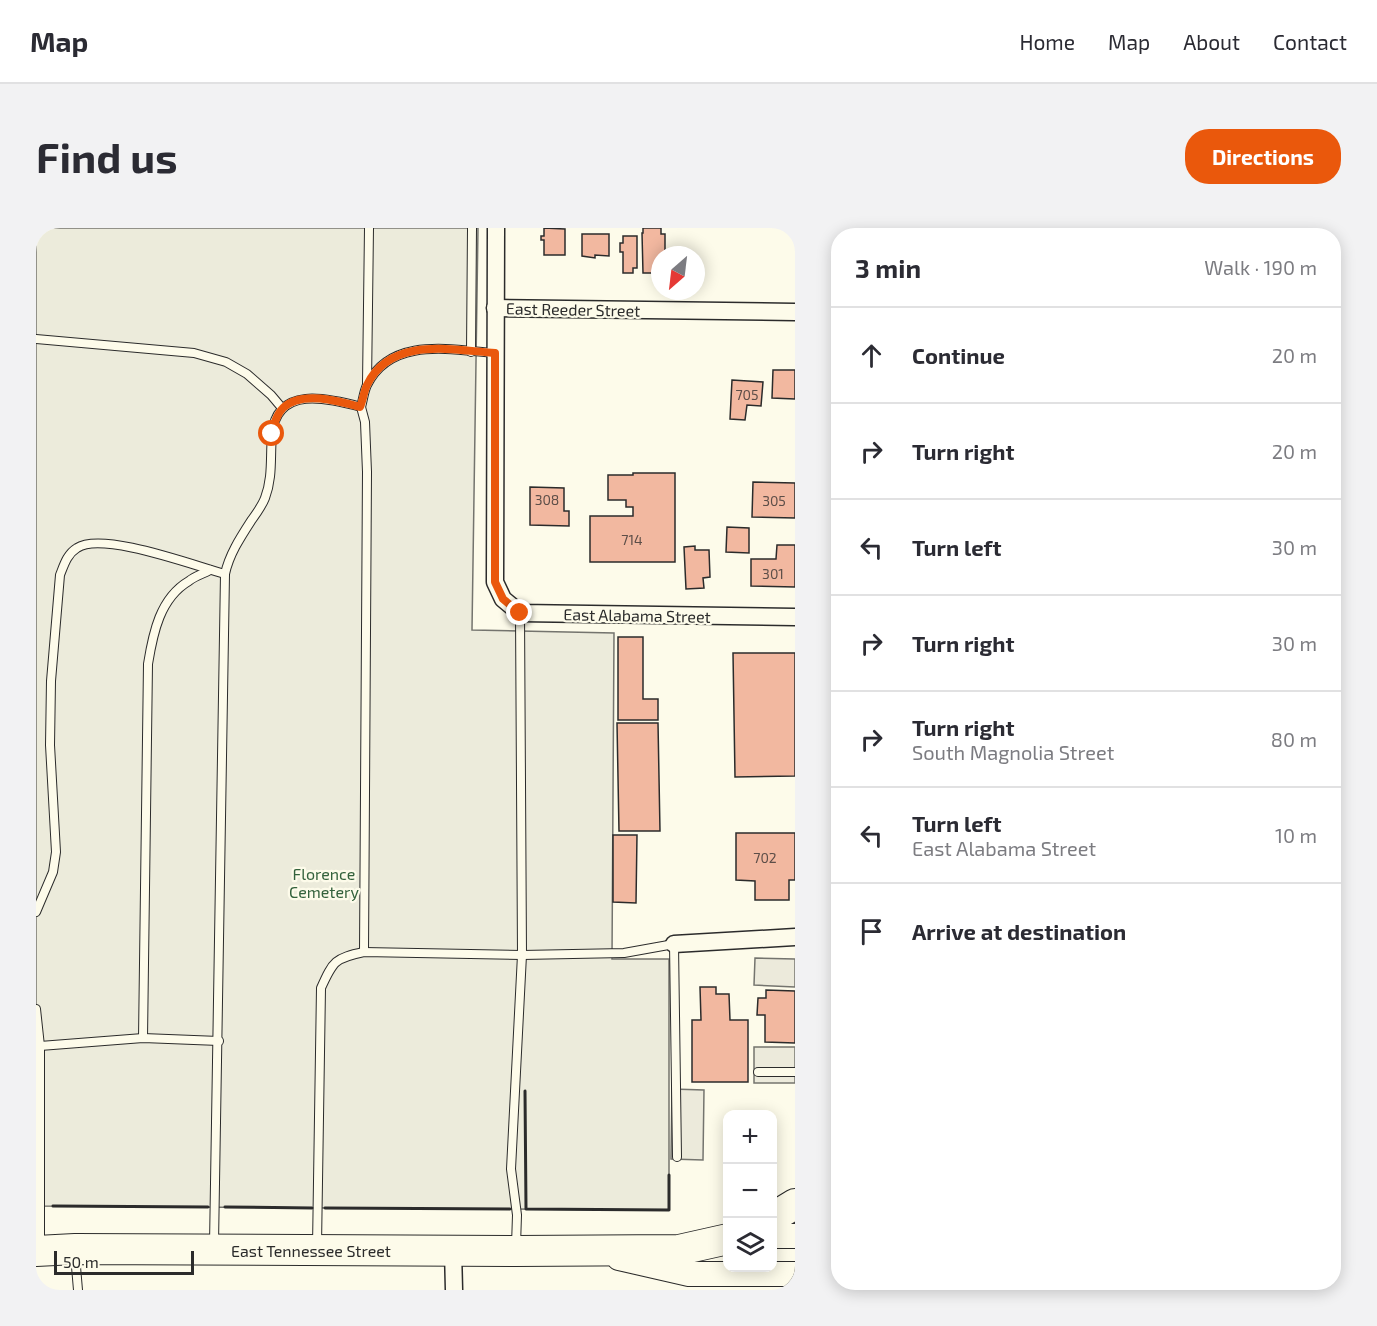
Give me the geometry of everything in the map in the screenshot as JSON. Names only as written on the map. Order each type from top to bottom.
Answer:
[{"type":"highway","points":[[777,1215],[795,1204]]},
{"type":"highway","name":"East Tennessee Street","points":[[38,1251],[75,1249],[679,1250],[723,1240]]},
{"type":"main road","points":[[777,1236],[795,1236]]},
{"type":"main road","name":"East Tennessee Street","points":[[587,1251],[688,1274],[795,1274]]},
{"type":"street","points":[[496,228],[495,582],[503,599],[520,613]]},
{"type":"street","name":"East Reeder Street","points":[[495,308],[795,312]]},
{"type":"street","name":"East Alabama Street","points":[[520,613],[795,617]]},
{"type":"street","points":[[675,944],[795,937]]},
{"type":"street","points":[[453,1250],[454,1290]]},
{"type":"lane","points":[[368,384],[369,228]]},
{"type":"lane","points":[[471,352],[472,228]]},
{"type":"lane","points":[[36,339],[194,353],[226,362],[247,374],[282,408]]},
{"type":"lane","points":[[364,952],[367,472],[364,422],[360,407],[368,384],[380,367],[403,352],[430,349],[495,353]]},
{"type":"lane","points":[[214,1250],[225,574],[228,562],[243,533],[264,502],[272,464],[272,434],[282,408],[294,401],[314,398],[332,399],[360,407]]},
{"type":"lane","points":[[36,912],[53,872],[56,852],[50,745],[51,681],[60,575],[66,559],[77,548],[94,543],[152,552],[225,574]]},
{"type":"lane","points":[[143,1038],[148,664],[153,629],[167,602],[187,581],[210,570]]},
{"type":"lane","points":[[516,1251],[517,1215],[511,1169],[522,956],[520,613]]},
{"type":"lane","points":[[317,1250],[321,988],[330,969],[341,957],[364,952],[522,956],[624,953],[675,944],[676,1157]]},
{"type":"lane","points":[[36,1009],[40,1046],[38,1251]]},
{"type":"lane","points":[[40,1046],[143,1038],[219,1041]]},
{"type":"lane","points":[[758,1072],[795,1072]]},
{"type":"lane","points":[[75,1249],[78,1290]]},
{"type":"green space","name":"Florence Cemetery","points":[[36,228],[478,228],[472,630],[614,633],[612,959],[669,959],[669,1210],[36,1206]]},
{"type":"shaded area","points":[[755,958],[795,959],[795,987],[754,985]]},
{"type":"shaded area","points":[[754,1047],[795,1047],[795,1083],[754,1083]]},
{"type":"shaded area","points":[[672,1089],[704,1090],[703,1160],[671,1159]]},
{"type":"building","points":[[544,228],[565,229],[565,255],[544,255],[544,240],[541,240],[541,236],[544,236]]},
{"type":"building","points":[[643,228],[661,228],[661,234],[665,234],[665,246],[651,246],[651,273],[643,273]]},
{"type":"building","points":[[582,234],[609,234],[609,256],[595,255],[595,258],[582,256]]},
{"type":"building","points":[[623,236],[637,236],[637,268],[633,268],[633,273],[623,273],[623,252],[620,252],[620,243],[623,243]]},
{"type":"building","points":[[773,370],[795,370],[795,399],[772,398]]},
{"type":"building","points":[[732,380],[763,382],[761,406],[747,405],[745,420],[730,419]]},
{"type":"building","points":[[633,473],[675,473],[675,562],[590,562],[590,516],[633,516],[633,507],[626,507],[626,500],[608,500],[608,475],[633,475]]},
{"type":"building","points":[[753,482],[795,483],[795,518],[752,517]]},
{"type":"building","points":[[530,487],[564,488],[564,511],[569,511],[569,526],[530,525]]},
{"type":"building","points":[[727,527],[749,528],[749,553],[726,552]]},
{"type":"building","points":[[777,545],[795,545],[795,587],[751,586],[751,559],[776,559]]},
{"type":"building","points":[[695,546],[695,550],[709,550],[710,577],[703,578],[704,588],[686,589],[684,547]]},
{"type":"building","points":[[618,637],[643,637],[643,699],[658,699],[658,720],[618,720]]},
{"type":"building","points":[[733,653],[795,653],[795,776],[735,777]]},
{"type":"building","points":[[617,723],[658,723],[660,831],[619,831]]},
{"type":"building","points":[[736,833],[795,833],[795,880],[789,880],[789,900],[755,900],[755,881],[736,880]]},
{"type":"building","points":[[613,835],[637,835],[636,903],[613,902]]},
{"type":"building","points":[[700,987],[716,987],[716,994],[729,994],[730,1020],[748,1020],[748,1082],[692,1082],[692,1020],[701,1020]]},
{"type":"building","points":[[766,990],[795,991],[795,1043],[765,1042],[765,1015],[757,1015],[758,998],[766,998]]},
{"type":"wall","points":[[525,1091],[526,1209],[669,1210],[669,1175]]},
{"type":"wall","points":[[53,1206],[208,1207]]},
{"type":"wall","points":[[225,1207],[312,1208]]},
{"type":"wall","points":[[325,1208],[510,1209]]},
{"type":"route","points":[[272,434],[282,408],[294,401],[314,398],[332,399],[360,407],[368,384],[380,367],[403,352],[430,349],[495,353],[495,582],[503,599],[520,613]]}]
